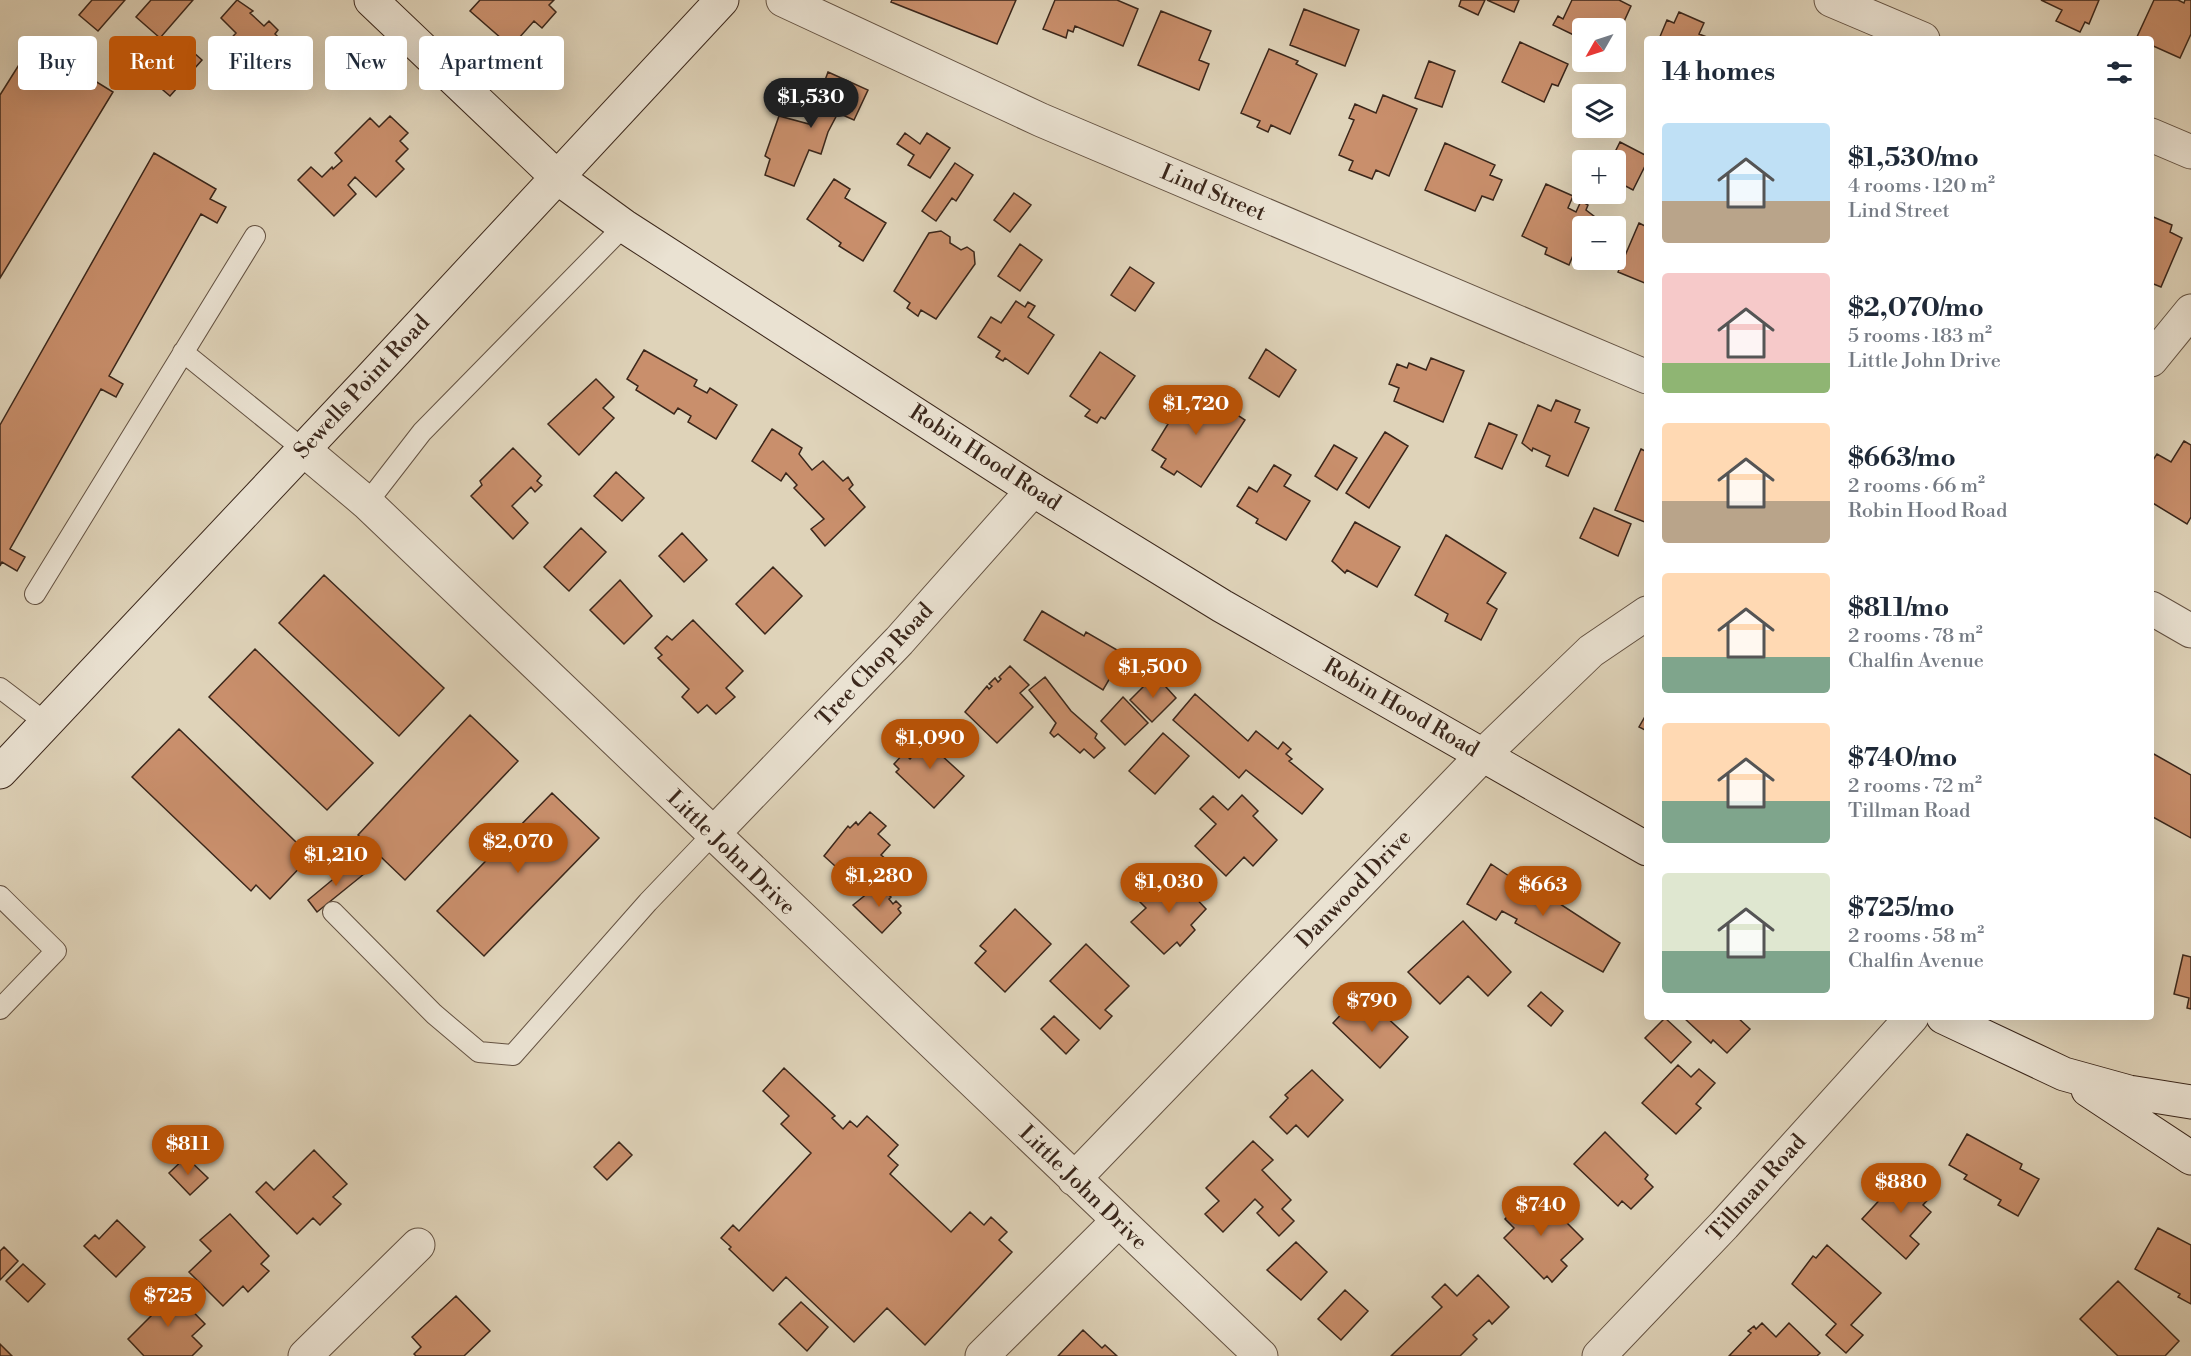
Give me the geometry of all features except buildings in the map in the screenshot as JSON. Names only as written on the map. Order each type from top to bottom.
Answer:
[{"type":"street","name":"Robin Hood Road","points":[[371,0],[558,178],[624,226],[1033,490],[1222,606],[1644,847]]},
{"type":"street","name":"Sewells Point Road","points":[[0,772],[304,450],[722,0]]},
{"type":"street","name":"Lind Street","points":[[783,0],[1041,120],[1644,376]]},
{"type":"street","points":[[1831,0],[1916,36]]},
{"type":"street","points":[[2154,136],[2191,152]]},
{"type":"street","points":[[2154,356],[2191,311]]},
{"type":"street","name":"Little John Drive","points":[[304,450],[367,503],[712,835],[1261,1356]]},
{"type":"street","name":"Tree Chop Road","points":[[712,835],[899,641],[1033,490]]},
{"type":"street","points":[[2154,610],[2191,630]]},
{"type":"street","name":"Danwood Drive","points":[[1074,1179],[1483,755],[1592,651],[1644,615]]},
{"type":"street","name":"Tillman Road","points":[[1599,1356],[1724,1225],[1909,1020]]},
{"type":"street","points":[[1949,1020],[2064,1074],[2191,1158]]},
{"type":"street","points":[[2064,1074],[2129,1092],[2191,1102]]},
{"type":"street","points":[[981,1356],[1118,1221]]},
{"type":"street","points":[[305,1356],[418,1245]]},
{"type":"lane","points":[[367,503],[422,432],[624,226]]},
{"type":"lane","points":[[35,594],[255,236]]},
{"type":"lane","points":[[183,352],[304,450]]},
{"type":"lane","points":[[0,688],[46,723]]},
{"type":"lane","points":[[333,912],[434,1014],[479,1052],[513,1055],[648,902],[712,835]]},
{"type":"lane","points":[[0,896],[56,951],[0,1009]]}]
